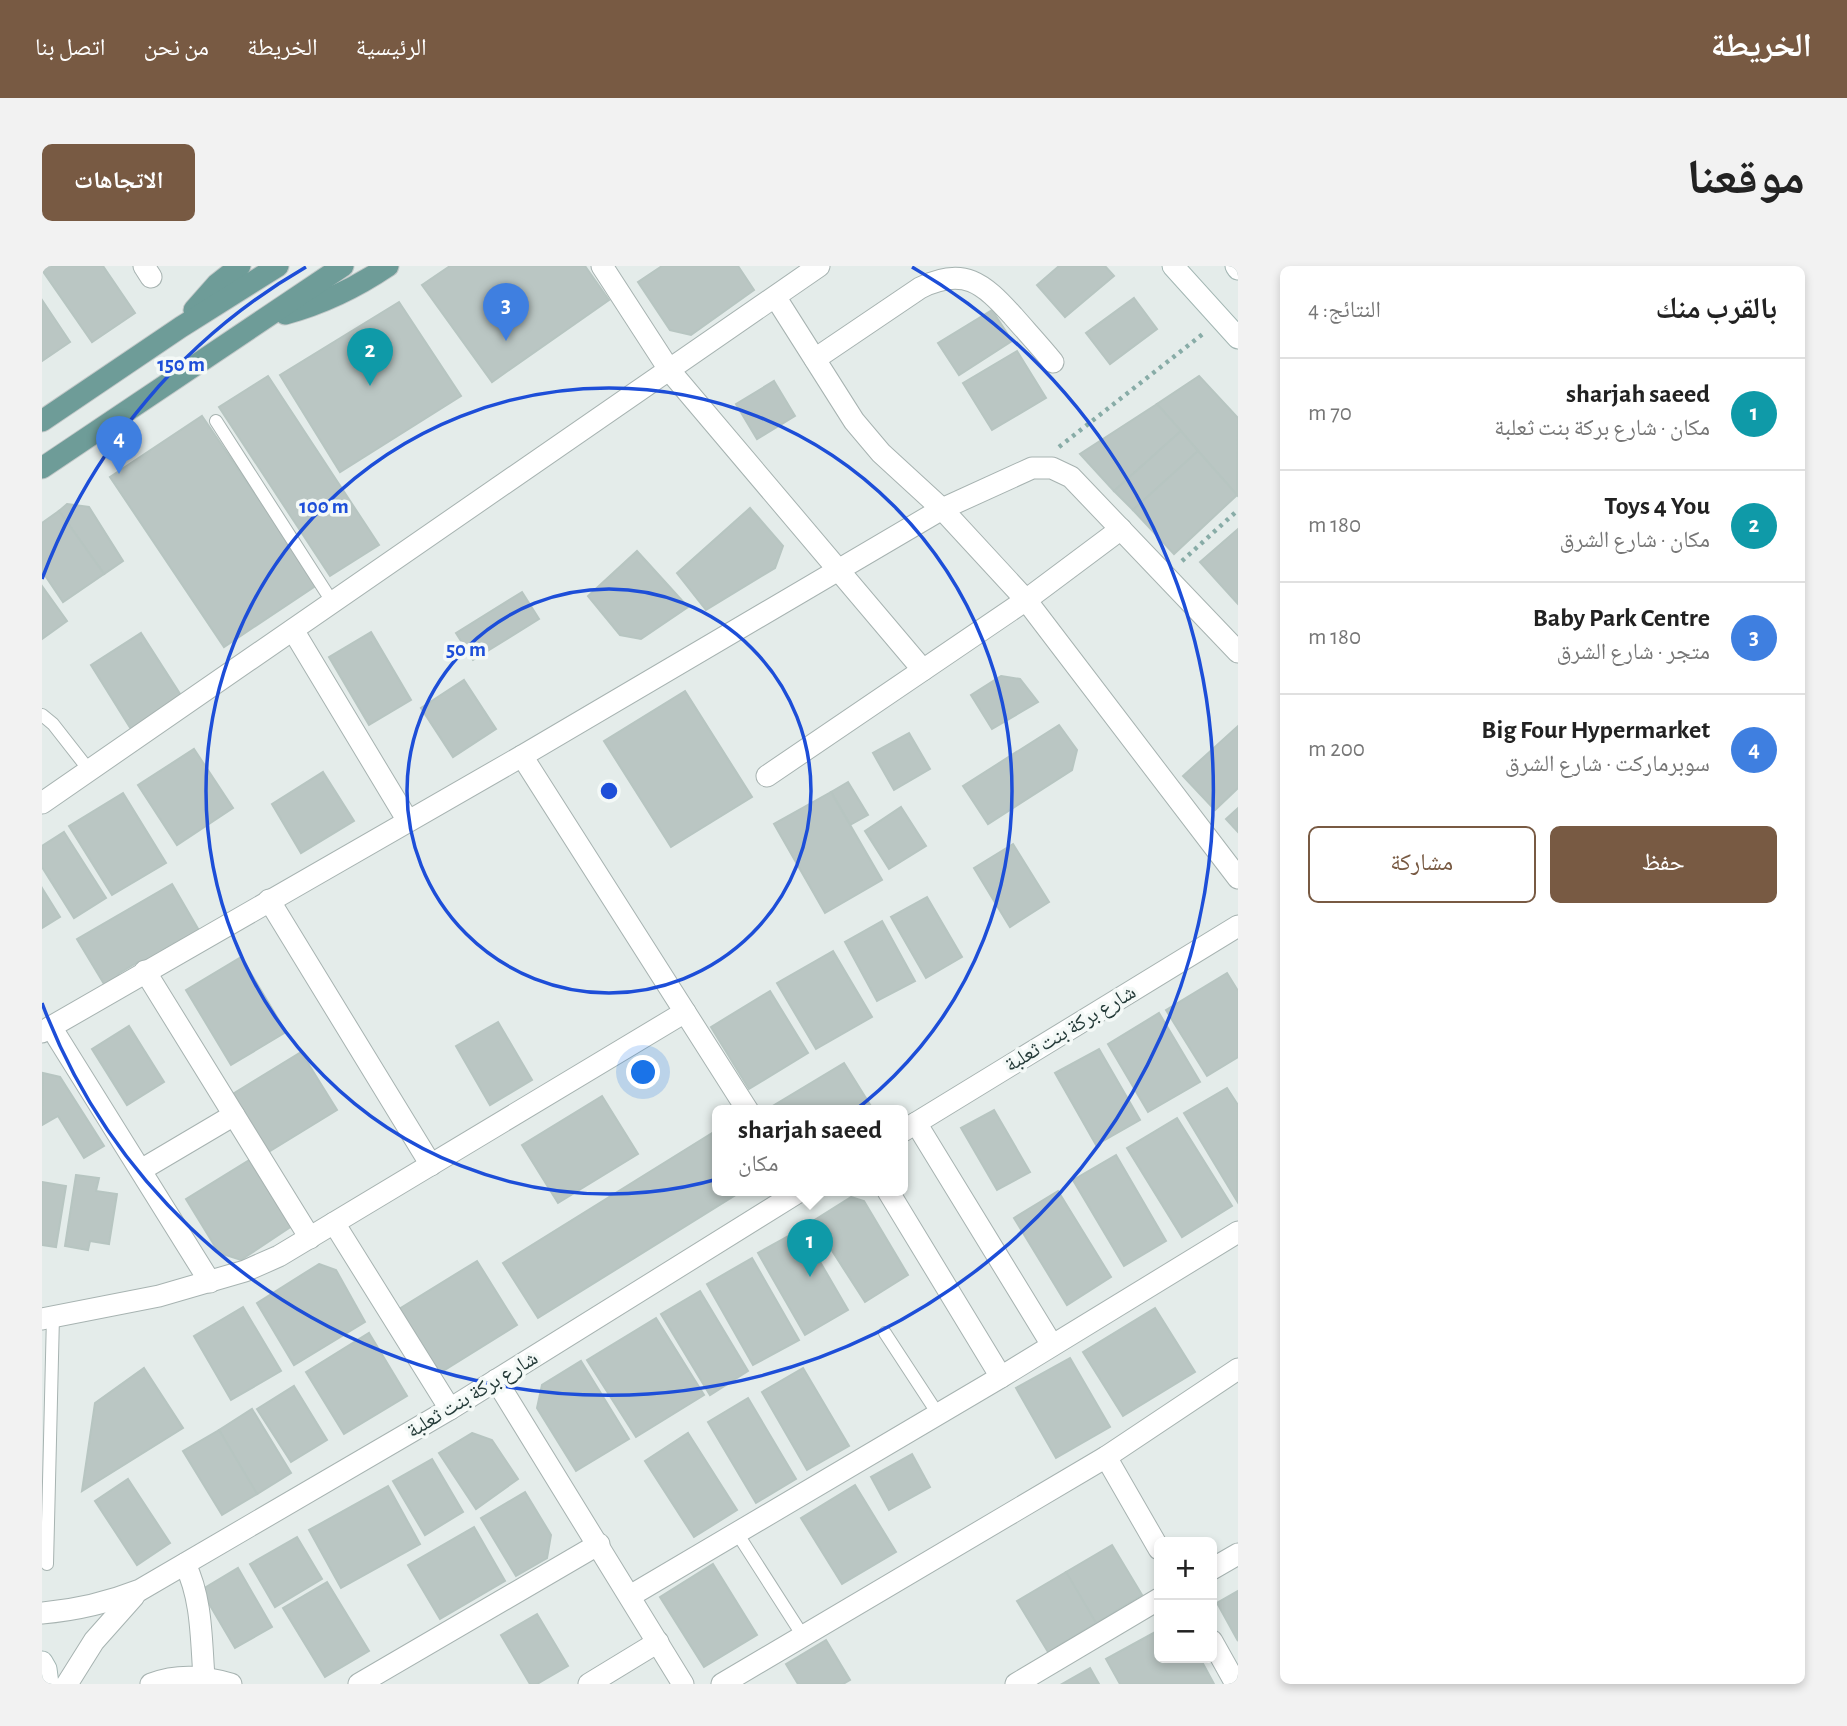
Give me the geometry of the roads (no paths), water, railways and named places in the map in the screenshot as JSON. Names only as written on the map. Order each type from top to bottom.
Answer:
[{"type":"main road","points":[[181,327],[217,284],[240,266]]},
{"type":"main road","points":[[42,421],[181,327],[278,266]]},
{"type":"main road","points":[[42,468],[343,266]]},
{"type":"main road","points":[[263,319],[327,299],[388,266]]},
{"type":"street","points":[[602,266],[670,371],[923,670]]},
{"type":"street","points":[[42,803],[819,266]]},
{"type":"street","points":[[1173,266],[1238,338]]},
{"type":"street","points":[[815,359],[920,288],[936,279],[954,276],[973,279],[989,289],[1054,362]]},
{"type":"street","points":[[776,298],[854,421],[881,453],[942,509],[1026,600],[1238,878]]},
{"type":"street","points":[[210,1282],[141,1170],[47,1029],[522,756],[942,509],[1032,468],[1052,468],[1071,477],[1238,652]]},
{"type":"street","points":[[767,776],[1026,600],[1121,529]]},
{"type":"street","points":[[293,630],[408,821]]},
{"type":"street","points":[[522,756],[744,1105]]},
{"type":"street","points":[[269,901],[431,1165]]},
{"type":"street","name":"شارع بركة بنت ثعلبة","points":[[909,1127],[1238,926]]},
{"type":"street","points":[[145,971],[310,1238]]},
{"type":"street","points":[[47,1317],[106,1307],[210,1282],[246,1271],[279,1256],[685,1012]]},
{"type":"street","points":[[141,1170],[234,1115]]},
{"type":"street","points":[[909,1127],[1052,1345]]},
{"type":"street","name":"شارع بركة بنت ثعلبة","points":[[42,1613],[74,1610],[112,1601],[140,1590],[450,1409],[791,1196]]},
{"type":"street","points":[[891,1196],[1001,1377]]},
{"type":"street","points":[[334,1223],[450,1409]]},
{"type":"street","points":[[630,1596],[1001,1377],[1238,1232]]},
{"type":"street","points":[[722,1684],[1106,1457],[1238,1369]]},
{"type":"street","points":[[496,1380],[683,1684]]},
{"type":"street","points":[[1106,1457],[1154,1540]]},
{"type":"street","points":[[359,1684],[599,1544]]},
{"type":"street","points":[[1217,1566],[1238,1554]]},
{"type":"street","points":[[185,1564],[197,1598],[204,1677]]},
{"type":"street","name":"شارع بركة بنت ثعلبة","points":[[67,1684],[94,1641],[140,1590]]},
{"type":"street","points":[[1016,1684],[1157,1600]]},
{"type":"street","points":[[589,1684],[658,1642]]},
{"type":"street","points":[[1217,1650],[1236,1684]]},
{"type":"street","points":[[42,1662],[48,1684]]},
{"type":"street","points":[[150,1684],[167,1678],[204,1677],[231,1684]]},
{"type":"lane","points":[[216,421],[333,603]]},
{"type":"lane","points":[[42,715],[53,724],[89,770]]},
{"type":"lane","points":[[47,1317],[47,1564]]},
{"type":"lane","points":[[885,1334],[939,1414]]},
{"type":"lane","points":[[737,1533],[803,1636]]},
{"type":"place","name":"Baby Park Centre","points":[[506,341]]},
{"type":"place","name":"Toys 4 You","points":[[370,386]]},
{"type":"place","name":"Big Four Hypermarket","points":[[119,474]]},
{"type":"place","name":"sharjah saeed","points":[[810,1277]]}]
